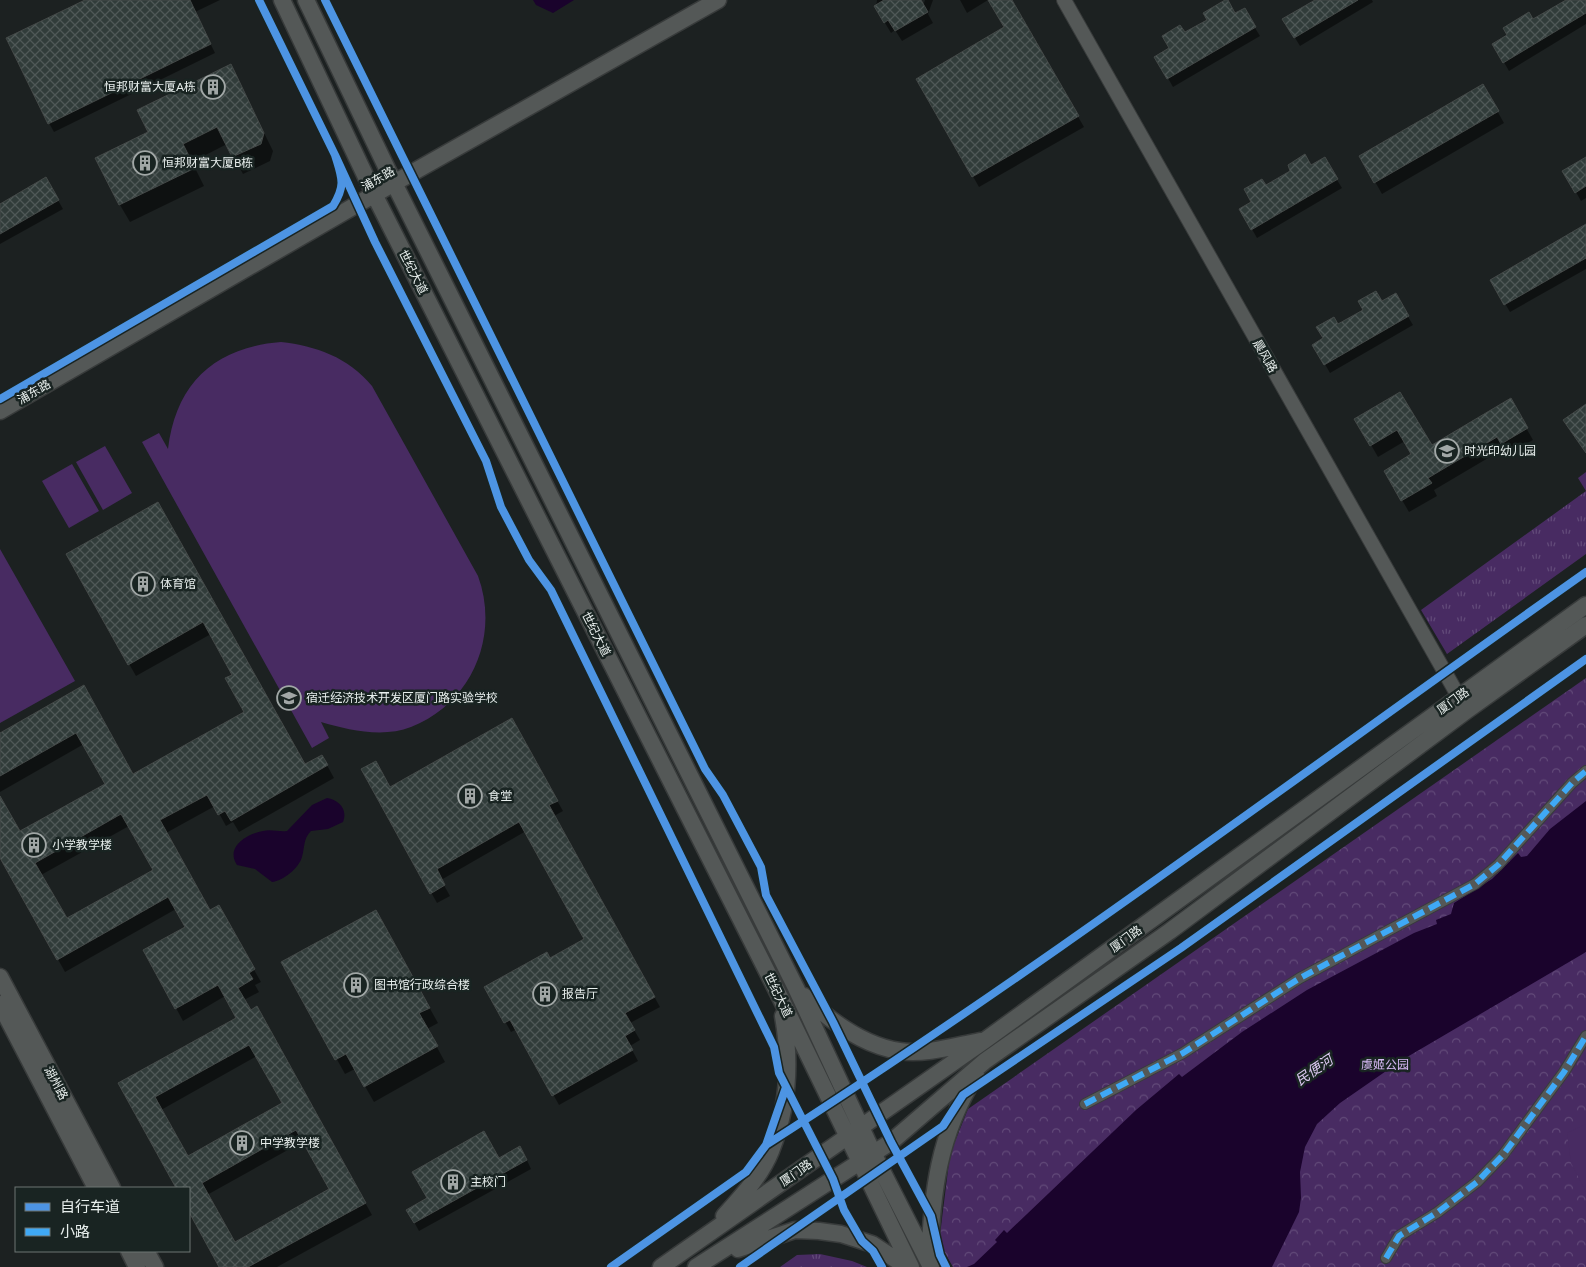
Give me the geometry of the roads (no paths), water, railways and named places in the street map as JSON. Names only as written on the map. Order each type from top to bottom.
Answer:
[{"type":"street","name":"世纪大道","points":[[282,0],[374,194],[780,999],[909,1267]]},
{"type":"street","name":"世纪大道","points":[[306,0],[394,183],[796,988],[873,1153],[930,1266]]},
{"type":"street","name":"浦东路","points":[[0,411],[374,194],[718,0]]},
{"type":"street","name":"晨风路","points":[[1064,0],[1462,704]]},
{"type":"street","name":"厦门路","points":[[699,1265],[890,1142],[985,1061],[1170,931],[1586,605]]},
{"type":"street","name":"厦门路","points":[[662,1267],[1462,704],[1586,625]]},
{"type":"street","points":[[1085,1104],[1183,1053],[1300,978],[1474,884],[1498,865],[1572,783],[1586,771]]},
{"type":"street","name":"湖州路","points":[[0,977],[111,1187]]},
{"type":"street","points":[[796,988],[823,1015],[842,1028],[878,1045],[900,1051],[930,1050],[984,1041]]},
{"type":"street","points":[[709,1234],[749,1187],[770,1152],[786,1094],[789,1049],[780,999]]},
{"type":"street","name":"湖州路","points":[[0,1004],[95,1187]]},
{"type":"street","points":[[1386,1258],[1399,1236],[1438,1212],[1469,1188],[1503,1155],[1564,1072],[1586,1036]]},
{"type":"street","points":[[930,1266],[931,1204],[936,1174],[963,1095],[985,1061]]},
{"type":"street","points":[[699,1265],[760,1240],[795,1230],[841,1234],[872,1244],[909,1267]]},
{"type":"street","points":[[130,1252],[137,1267]]},
{"type":"street","points":[[147,1252],[155,1267]]},
{"type":"water","points":[[533,0],[574,0],[553,13],[536,5]]},
{"type":"water","points":[[327,798],[339,803],[343,809],[343,822],[328,829],[311,831],[305,840],[303,853],[298,865],[290,873],[272,882],[255,869],[237,865],[234,853],[236,847],[245,838],[266,830],[287,831],[312,805]]},
{"type":"water","name":"民便河","points":[[1586,801],[1586,952],[1402,1060],[1340,1103],[1317,1124],[1305,1147],[1300,1172],[1301,1198],[1299,1212],[1272,1267],[967,1267],[974,1264],[997,1242],[995,1240],[1004,1230],[1007,1233],[1136,1110],[1179,1074],[1182,1077],[1242,1032],[1307,990],[1414,933],[1437,924],[1436,920],[1451,914],[1454,903],[1492,879],[1518,853],[1521,857],[1527,856],[1550,829]]},
{"type":"place","name":"恒邦财富大厦A栋","points":[[213,87]]},
{"type":"place","name":"恒邦财富大厦B栋","points":[[145,163]]},
{"type":"place","name":"时光印幼儿园","points":[[1447,451]]},
{"type":"place","name":"体育馆","points":[[143,584]]},
{"type":"place","name":"宿迁经济技术开发区厦门路实验学校","points":[[289,698]]},
{"type":"place","name":"食堂","points":[[470,796]]},
{"type":"place","name":"小学教学楼","points":[[34,845]]},
{"type":"place","name":"图书馆行政综合楼","points":[[356,985]]},
{"type":"place","name":"报告厅","points":[[545,994]]},
{"type":"place","name":"中学教学楼","points":[[242,1143]]},
{"type":"place","name":"主校门","points":[[453,1182]]},
{"type":"park label","name":"虞姬公园","points":[[1385,1065]]}]
